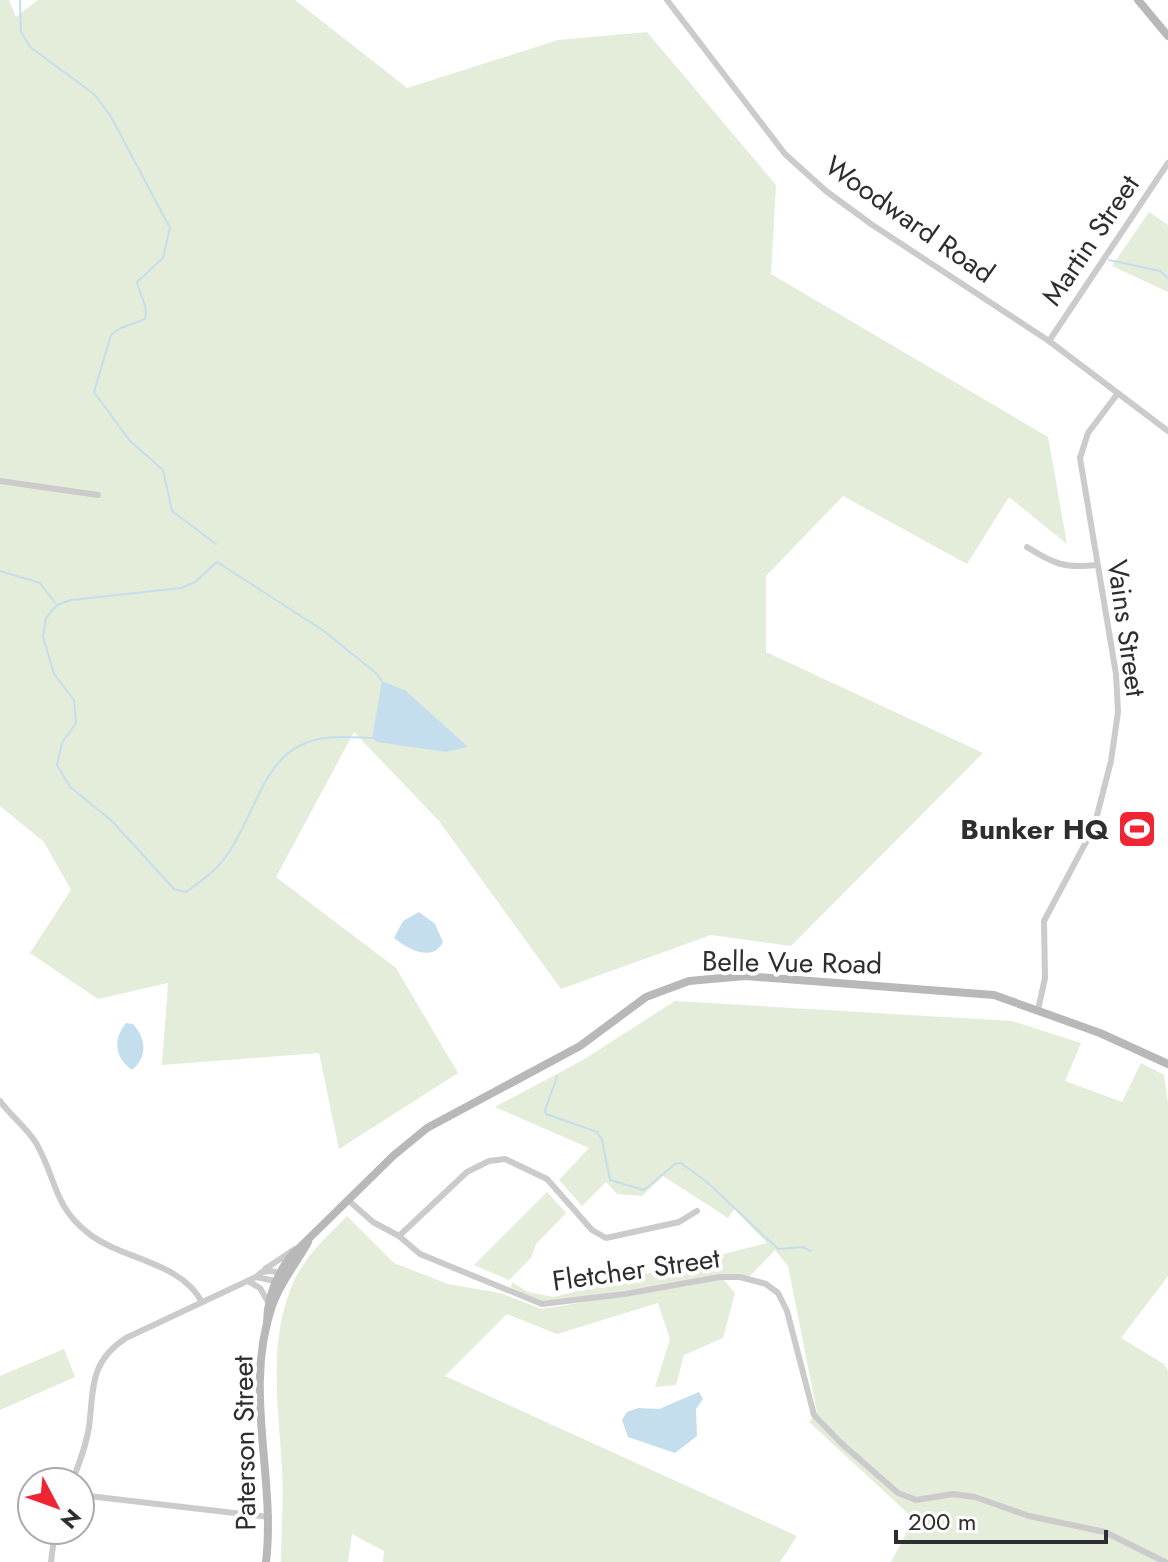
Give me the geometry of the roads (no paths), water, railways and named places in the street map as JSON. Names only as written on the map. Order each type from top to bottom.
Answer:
[{"type":"street","name":"Woodward Road","points":[[667,0],[785,154],[819,185],[871,224],[1049,341],[1168,431]]},
{"type":"street","points":[[1138,0],[1168,36]]},
{"type":"street","name":"Martin Street","points":[[1049,341],[1168,163]]},
{"type":"street","name":"Vains Street","points":[[1038,1010],[1045,978],[1042,934],[1045,916],[1094,827],[1116,728],[1116,674],[1080,468],[1081,449],[1088,433],[1118,393]]},
{"type":"street","points":[[0,481],[98,495]]},
{"type":"street","points":[[1027,547],[1062,565],[1077,568],[1096,565]]},
{"type":"street","name":"Belle Vue Road","points":[[282,1278],[311,1238],[427,1128],[580,1046],[646,997],[689,981],[745,976],[994,995],[1153,1055],[1168,1064]]},
{"type":"street","name":"Belle Vue Road","points":[[1153,1055],[1168,1056]]},
{"type":"street","points":[[0,1101],[34,1141],[58,1198],[77,1224],[102,1243],[185,1281],[202,1302]]},
{"type":"street","points":[[399,1236],[461,1176],[497,1159],[511,1161],[542,1175],[592,1230],[606,1238],[679,1222],[697,1211]]},
{"type":"street","name":"Fletcher Street","points":[[348,1200],[373,1222],[399,1236],[420,1254],[542,1304],[632,1293],[720,1277],[740,1277],[766,1284],[778,1293],[787,1311],[814,1415],[889,1486],[906,1497],[923,1500],[942,1495],[965,1495],[1029,1516],[1105,1532],[1165,1562]]},
{"type":"street","name":"Belle Vue Road","points":[[267,1324],[268,1302],[300,1246],[311,1238]]},
{"type":"street","points":[[77,1466],[86,1441],[95,1374],[104,1356],[126,1338],[248,1281],[300,1246]]},
{"type":"street","points":[[259,1274],[282,1278]]},
{"type":"street","name":"Paterson Street","points":[[266,1562],[269,1517],[260,1401],[267,1324],[282,1278]]},
{"type":"street","points":[[248,1281],[260,1288],[268,1302]]},
{"type":"street","points":[[96,1497],[269,1517]]},
{"type":"water","points":[[382,681],[406,691],[468,747],[446,752],[377,742],[372,738]]},
{"type":"water","points":[[419,912],[435,924],[443,942],[433,952],[413,950],[394,938],[403,921]]},
{"type":"water","points":[[126,1023],[133,1024],[143,1041],[141,1059],[132,1070],[117,1048],[119,1035]]},
{"type":"water","points":[[699,1392],[703,1399],[696,1409],[697,1436],[675,1453],[628,1437],[622,1420],[627,1412],[638,1408],[659,1409]]},
{"type":"waterway","points":[[20,0],[21,32],[30,47],[94,94],[110,115],[170,228],[163,258],[137,282],[145,304],[145,319],[111,335],[94,392],[130,441],[163,470],[172,511],[216,544]]},
{"type":"waterway","points":[[1109,260],[1160,271],[1168,278]]},
{"type":"waterway","points":[[372,738],[316,740],[286,755],[265,782],[233,846],[220,864],[186,892],[174,889],[112,821],[70,787],[57,765],[62,743],[76,723],[74,700],[54,674],[43,637],[46,618],[57,605],[71,600],[181,588],[195,582],[217,562],[324,631],[382,681]]},
{"type":"waterway","points":[[0,571],[40,583],[55,603]]},
{"type":"waterway","points":[[557,1077],[546,1114],[597,1132],[602,1140],[610,1180],[644,1190],[675,1164],[681,1163],[708,1183],[778,1249],[803,1247],[811,1251]]},
{"type":"place","name":"Bunker HQ","points":[[1137,829]]}]
